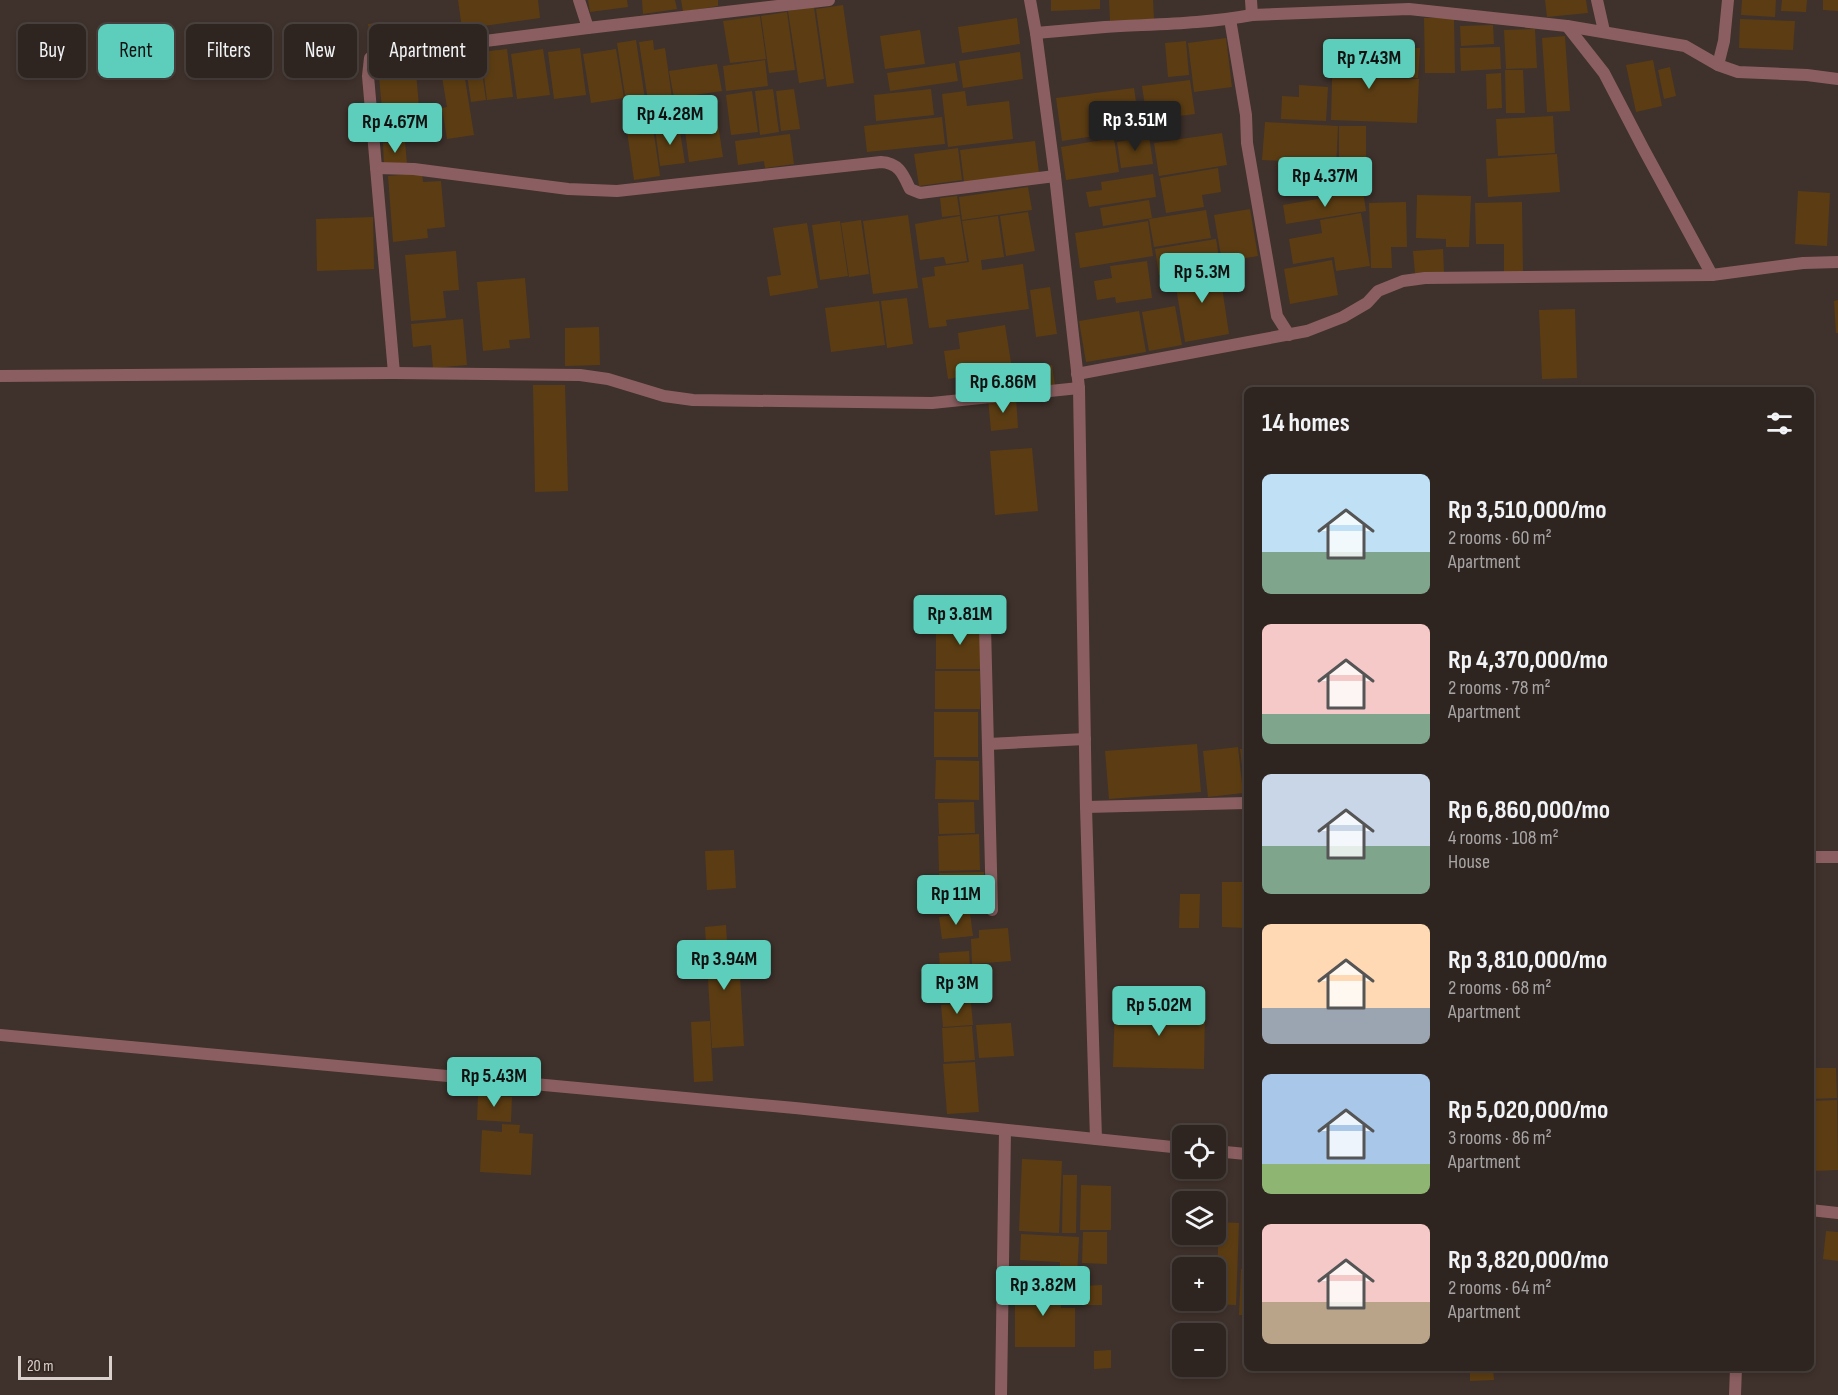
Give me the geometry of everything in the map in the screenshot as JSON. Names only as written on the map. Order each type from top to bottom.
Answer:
[{"type":"street","points":[[579,0],[588,27]]},
{"type":"street","points":[[394,373],[368,76],[370,58],[374,55],[588,27],[829,0]]},
{"type":"street","points":[[1030,0],[1055,176],[1078,388],[1086,807],[1096,1139]]},
{"type":"street","points":[[1251,0],[1252,15]]},
{"type":"street","points":[[1597,0],[1604,31]]},
{"type":"street","points":[[1718,66],[1724,40],[1728,0]]},
{"type":"street","points":[[1036,33],[1230,19],[1252,15],[1409,9],[1604,31],[1685,46],[1718,66],[1738,72],[1807,75],[1838,79]]},
{"type":"street","points":[[1230,19],[1246,115],[1247,143],[1277,316],[1289,334]]},
{"type":"street","points":[[1567,26],[1604,73],[1713,276]]},
{"type":"street","points":[[376,168],[414,169],[568,189],[617,191],[881,162],[889,162],[899,167],[910,189],[920,192],[1055,176]]},
{"type":"street","points":[[1077,374],[1307,331],[1343,317],[1366,303],[1378,291],[1403,281],[1425,278],[1713,276],[1803,263],[1838,262]]},
{"type":"street","points":[[0,376],[394,373],[580,375],[608,379],[664,396],[693,400],[932,403],[1078,388]]},
{"type":"street","points":[[985,626],[992,910]]},
{"type":"street","points":[[988,744],[1085,739]]},
{"type":"street","points":[[1086,807],[1244,802]]},
{"type":"street","points":[[1814,857],[1838,857]]},
{"type":"street","points":[[0,1035],[556,1086],[1172,1147]]},
{"type":"street","points":[[1000,1395],[1005,1130]]},
{"type":"street","points":[[1226,1152],[1244,1154]]},
{"type":"street","points":[[1814,1210],[1838,1213]]},
{"type":"street","points":[[1735,1395],[1736,1371]]},
{"type":"building","points":[[458,0],[538,0],[540,18],[487,25],[461,24]]},
{"type":"building","points":[[588,0],[627,0],[628,7],[590,12]]},
{"type":"building","points":[[642,0],[675,0],[677,9],[643,14]]},
{"type":"building","points":[[681,0],[718,0],[718,6],[683,12]]},
{"type":"building","points":[[1051,0],[1100,0],[1100,9],[1051,11]]},
{"type":"building","points":[[1109,0],[1153,0],[1154,19],[1110,21]]},
{"type":"building","points":[[1545,0],[1586,0],[1588,13],[1547,17]]},
{"type":"building","points":[[1742,0],[1776,0],[1775,17],[1741,15]]},
{"type":"building","points":[[1782,0],[1807,0],[1806,12],[1781,11]]},
{"type":"building","points":[[1823,0],[1838,0],[1838,11],[1823,10]]},
{"type":"building","points":[[843,5],[854,83],[827,87],[816,9]]},
{"type":"building","points":[[814,7],[824,79],[799,83],[788,11]]},
{"type":"building","points":[[787,12],[795,70],[769,73],[761,16]]},
{"type":"building","points":[[760,16],[766,59],[730,63],[723,21]]},
{"type":"building","points":[[1017,18],[1020,44],[962,53],[958,27]]},
{"type":"building","points":[[1424,18],[1454,18],[1455,73],[1425,73]]},
{"type":"building","points":[[1740,19],[1795,21],[1793,50],[1739,48]]},
{"type":"building","points":[[387,22],[387,24],[369,24],[369,33],[368,24]]},
{"type":"building","points":[[1493,25],[1494,44],[1461,46],[1460,26]]},
{"type":"building","points":[[1535,29],[1537,68],[1506,69],[1504,30]]},
{"type":"building","points":[[920,30],[925,64],[885,69],[880,36]]},
{"type":"building","points":[[1565,36],[1570,111],[1547,112],[1542,38]]},
{"type":"building","points":[[1226,38],[1232,87],[1194,92],[1188,43]]},
{"type":"building","points":[[636,40],[645,99],[626,102],[617,43]]},
{"type":"building","points":[[653,40],[654,50],[665,48],[672,98],[648,101],[639,42]]},
{"type":"building","points":[[1186,41],[1189,75],[1168,77],[1165,43]]},
{"type":"building","points":[[1333,42],[1370,43],[1369,78],[1419,79],[1417,123],[1331,120]]},
{"type":"building","points":[[1389,47],[1420,48],[1418,78],[1389,77]]},
{"type":"building","points":[[1500,47],[1501,69],[1461,71],[1460,48]]},
{"type":"building","points":[[580,48],[586,95],[554,99],[548,52]]},
{"type":"building","points":[[507,49],[513,97],[487,100],[484,78],[487,78],[487,51]]},
{"type":"building","points":[[543,49],[550,95],[517,99],[511,54]]},
{"type":"building","points":[[616,49],[624,98],[591,103],[583,54]]},
{"type":"building","points":[[1020,52],[1023,79],[963,88],[959,61]]},
{"type":"building","points":[[765,60],[768,86],[726,91],[723,66]]},
{"type":"building","points":[[1653,60],[1662,106],[1636,112],[1626,65]]},
{"type":"building","points":[[955,63],[958,81],[890,91],[887,73]]},
{"type":"building","points":[[717,64],[722,91],[674,98],[669,71]]},
{"type":"building","points":[[1670,67],[1676,96],[1664,99],[1658,70]]},
{"type":"building","points":[[1505,70],[1523,70],[1525,113],[1506,113]]},
{"type":"building","points":[[1501,73],[1502,108],[1487,109],[1486,74]]},
{"type":"building","points":[[379,78],[416,78],[421,129],[384,133]]},
{"type":"building","points":[[442,78],[465,78],[474,135],[447,139],[442,108],[447,107]]},
{"type":"building","points":[[467,78],[483,78],[486,100],[471,102]]},
{"type":"building","points":[[1190,80],[1195,114],[1147,120],[1142,86]]},
{"type":"building","points":[[1299,85],[1328,87],[1326,121],[1281,119],[1282,96],[1299,97]]},
{"type":"building","points":[[1134,88],[1140,129],[1062,141],[1056,98]]},
{"type":"building","points":[[773,89],[779,132],[760,135],[755,91]]},
{"type":"building","points":[[794,89],[800,129],[781,131],[776,91]]},
{"type":"building","points":[[931,89],[934,115],[876,121],[874,95]]},
{"type":"building","points":[[752,91],[758,132],[731,135],[726,95]]},
{"type":"building","points":[[965,91],[967,106],[1009,101],[1013,139],[948,147],[942,94]]},
{"type":"building","points":[[713,97],[715,116],[688,120],[684,101]]},
{"type":"building","points":[[677,102],[680,121],[654,125],[652,106]]},
{"type":"building","points":[[651,113],[660,176],[634,180],[625,117]]},
{"type":"building","points":[[1553,116],[1555,153],[1498,156],[1496,119]]},
{"type":"building","points":[[942,117],[945,144],[867,152],[864,126]]},
{"type":"building","points":[[717,118],[723,157],[689,162],[684,122]]},
{"type":"building","points":[[1265,122],[1338,126],[1335,190],[1286,187],[1288,161],[1262,160]]},
{"type":"building","points":[[679,125],[685,163],[660,166],[655,128]]},
{"type":"building","points":[[1339,126],[1366,126],[1366,172],[1339,172]]},
{"type":"building","points":[[1222,133],[1227,165],[1159,176],[1154,143]]},
{"type":"building","points":[[790,134],[794,164],[765,168],[764,161],[738,165],[735,141]]},
{"type":"building","points":[[1149,136],[1153,164],[1121,168],[1117,142]]},
{"type":"building","points":[[1114,138],[1119,172],[1066,180],[1061,147]]},
{"type":"building","points":[[405,141],[407,164],[384,166],[383,143]]},
{"type":"building","points":[[1035,141],[1039,173],[964,182],[960,150]]},
{"type":"building","points":[[958,148],[962,180],[919,186],[914,154]]},
{"type":"building","points":[[1557,154],[1560,192],[1488,197],[1486,159]]},
{"type":"building","points":[[1218,168],[1221,192],[1202,195],[1204,207],[1166,213],[1160,178]]},
{"type":"building","points":[[422,173],[423,182],[441,181],[445,227],[427,229],[428,238],[393,242],[388,176]]},
{"type":"building","points":[[1153,174],[1156,197],[1089,207],[1086,192],[1102,190],[1101,182]]},
{"type":"building","points":[[1028,187],[1032,210],[962,220],[959,197]]},
{"type":"building","points":[[1363,191],[1366,211],[1286,224],[1283,205]]},
{"type":"building","points":[[1798,191],[1830,193],[1827,246],[1795,244]]},
{"type":"building","points":[[1417,195],[1471,196],[1469,247],[1446,247],[1446,239],[1416,238]]},
{"type":"building","points":[[957,196],[960,215],[942,217],[940,198]]},
{"type":"building","points":[[1149,200],[1152,218],[1103,226],[1100,208]]},
{"type":"building","points":[[1406,202],[1407,247],[1391,247],[1392,268],[1371,268],[1369,203]]},
{"type":"building","points":[[1522,202],[1523,272],[1504,272],[1504,244],[1476,244],[1475,203]]},
{"type":"building","points":[[1250,209],[1258,256],[1222,262],[1214,215]]},
{"type":"building","points":[[1206,210],[1211,238],[1154,247],[1149,219]]},
{"type":"building","points":[[1028,212],[1035,251],[1006,256],[1000,216]]},
{"type":"building","points":[[1361,213],[1370,266],[1336,271],[1334,257],[1293,264],[1289,239],[1322,233],[1320,220]]},
{"type":"building","points":[[908,215],[918,288],[873,294],[863,221]]},
{"type":"building","points":[[960,216],[967,261],[946,264],[944,257],[920,260],[915,224]]},
{"type":"building","points":[[998,216],[1004,257],[981,260],[982,270],[1023,264],[1029,309],[946,320],[947,326],[929,328],[922,278],[935,276],[934,267],[969,262],[962,221]]},
{"type":"building","points":[[373,217],[374,269],[317,271],[316,219]]},
{"type":"building","points":[[861,220],[869,274],[849,277],[841,223]]},
{"type":"building","points":[[840,221],[848,276],[820,280],[812,225]]},
{"type":"building","points":[[1148,221],[1153,256],[1080,268],[1075,233]]},
{"type":"building","points":[[807,223],[818,288],[770,296],[767,277],[781,275],[773,228]]},
{"type":"building","points":[[1216,239],[1220,264],[1159,275],[1155,249]]},
{"type":"building","points":[[1443,249],[1444,272],[1415,273],[1413,251]]},
{"type":"building","points":[[456,251],[459,290],[443,291],[446,318],[411,321],[405,255]]},
{"type":"building","points":[[1332,260],[1338,295],[1290,304],[1284,269]]},
{"type":"building","points":[[1147,261],[1152,298],[1116,303],[1115,297],[1097,300],[1094,281],[1112,278],[1110,266]]},
{"type":"building","points":[[1219,267],[1229,334],[1185,342],[1174,275]]},
{"type":"building","points":[[525,278],[530,338],[509,340],[510,348],[483,351],[477,282]]},
{"type":"building","points":[[1050,287],[1057,334],[1036,337],[1030,290]]},
{"type":"building","points":[[907,298],[913,344],[887,348],[881,301]]},
{"type":"building","points":[[1838,300],[1838,333],[1836,333],[1834,301]]},
{"type":"building","points":[[879,301],[885,345],[831,352],[825,308]]},
{"type":"building","points":[[1175,306],[1182,345],[1149,351],[1142,312]]},
{"type":"building","points":[[1575,309],[1577,378],[1542,379],[1539,310]]},
{"type":"building","points":[[1139,311],[1146,352],[1086,362],[1079,321]]},
{"type":"building","points":[[463,319],[467,365],[433,368],[431,345],[413,347],[411,324]]},
{"type":"building","points":[[1005,325],[1012,369],[948,379],[944,351],[960,349],[958,333]]},
{"type":"building","points":[[599,327],[600,365],[565,366],[565,328]]},
{"type":"building","points":[[1052,365],[1055,386],[1007,393],[1004,372]]},
{"type":"building","points":[[533,385],[565,385],[568,491],[535,492]]},
{"type":"building","points":[[1016,397],[1018,428],[991,431],[988,399]]},
{"type":"building","points":[[1032,448],[1038,511],[995,515],[990,451]]},
{"type":"building","points":[[936,623],[983,623],[983,669],[936,669]]},
{"type":"building","points":[[935,671],[980,671],[980,709],[935,709]]},
{"type":"building","points":[[934,712],[978,712],[978,757],[934,757]]},
{"type":"building","points":[[1197,744],[1201,792],[1109,799],[1105,751]]},
{"type":"building","points":[[1238,747],[1243,793],[1208,797],[1203,751]]},
{"type":"building","points":[[1240,749],[1244,749],[1244,781]]},
{"type":"building","points":[[936,760],[979,761],[979,800],[935,799]]},
{"type":"building","points":[[974,802],[975,833],[939,834],[938,803]]},
{"type":"building","points":[[979,834],[980,870],[939,871],[938,836]]},
{"type":"building","points":[[734,850],[736,888],[707,890],[705,851]]},
{"type":"building","points":[[984,872],[985,909],[940,910],[939,873]]},
{"type":"building","points":[[1222,882],[1242,882],[1244,928],[1222,927]]},
{"type":"building","points":[[1180,894],[1200,894],[1199,928],[1179,928]]},
{"type":"building","points":[[970,913],[973,936],[942,939],[939,917]]},
{"type":"building","points":[[726,925],[728,958],[739,958],[744,1046],[712,1048],[705,927]]},
{"type":"building","points":[[1008,928],[1011,961],[972,964],[971,939],[979,938],[979,930]]},
{"type":"building","points":[[969,951],[972,1001],[942,1003],[939,953]]},
{"type":"building","points":[[971,1003],[973,1025],[943,1027],[941,1005]]},
{"type":"building","points":[[1115,1005],[1205,1007],[1204,1069],[1113,1067]]},
{"type":"building","points":[[710,1021],[713,1081],[694,1082],[691,1022]]},
{"type":"building","points":[[1011,1023],[1014,1056],[979,1058],[976,1025]]},
{"type":"building","points":[[972,1026],[975,1060],[944,1062],[942,1028]]},
{"type":"building","points":[[975,1062],[979,1112],[947,1114],[943,1064]]},
{"type":"building","points":[[1814,1068],[1836,1068],[1837,1098],[1814,1099]]},
{"type":"building","points":[[478,1095],[512,1097],[511,1122],[477,1120]]},
{"type":"building","points":[[1837,1100],[1838,1170],[1814,1171],[1814,1101]]},
{"type":"building","points":[[502,1124],[520,1125],[519,1133],[533,1134],[531,1175],[480,1172],[482,1130],[502,1132]]},
{"type":"building","points":[[1022,1159],[1062,1161],[1059,1233],[1019,1231]]},
{"type":"building","points":[[1063,1175],[1077,1175],[1076,1233],[1062,1233]]},
{"type":"building","points":[[1081,1185],[1111,1186],[1111,1230],[1080,1230]]},
{"type":"building","points":[[1226,1222],[1239,1223],[1236,1305],[1226,1304],[1226,1257],[1218,1257],[1218,1245],[1226,1245]]},
{"type":"building","points":[[1826,1231],[1838,1232],[1838,1261],[1823,1259]]},
{"type":"building","points":[[1083,1232],[1107,1232],[1107,1264],[1082,1263]]},
{"type":"building","points":[[1021,1234],[1079,1237],[1077,1277],[1060,1276],[1060,1262],[1020,1260]]},
{"type":"building","points":[[1241,1269],[1244,1269],[1244,1315],[1239,1315]]},
{"type":"building","points":[[1015,1283],[1061,1283],[1061,1308],[1075,1308],[1075,1347],[1015,1347]]},
{"type":"building","points":[[1102,1285],[1102,1305],[1082,1305],[1082,1286]]},
{"type":"building","points":[[1111,1350],[1111,1368],[1094,1369],[1094,1351]]},
{"type":"building","points":[[1470,1371],[1493,1371],[1494,1380],[1470,1381]]}]
